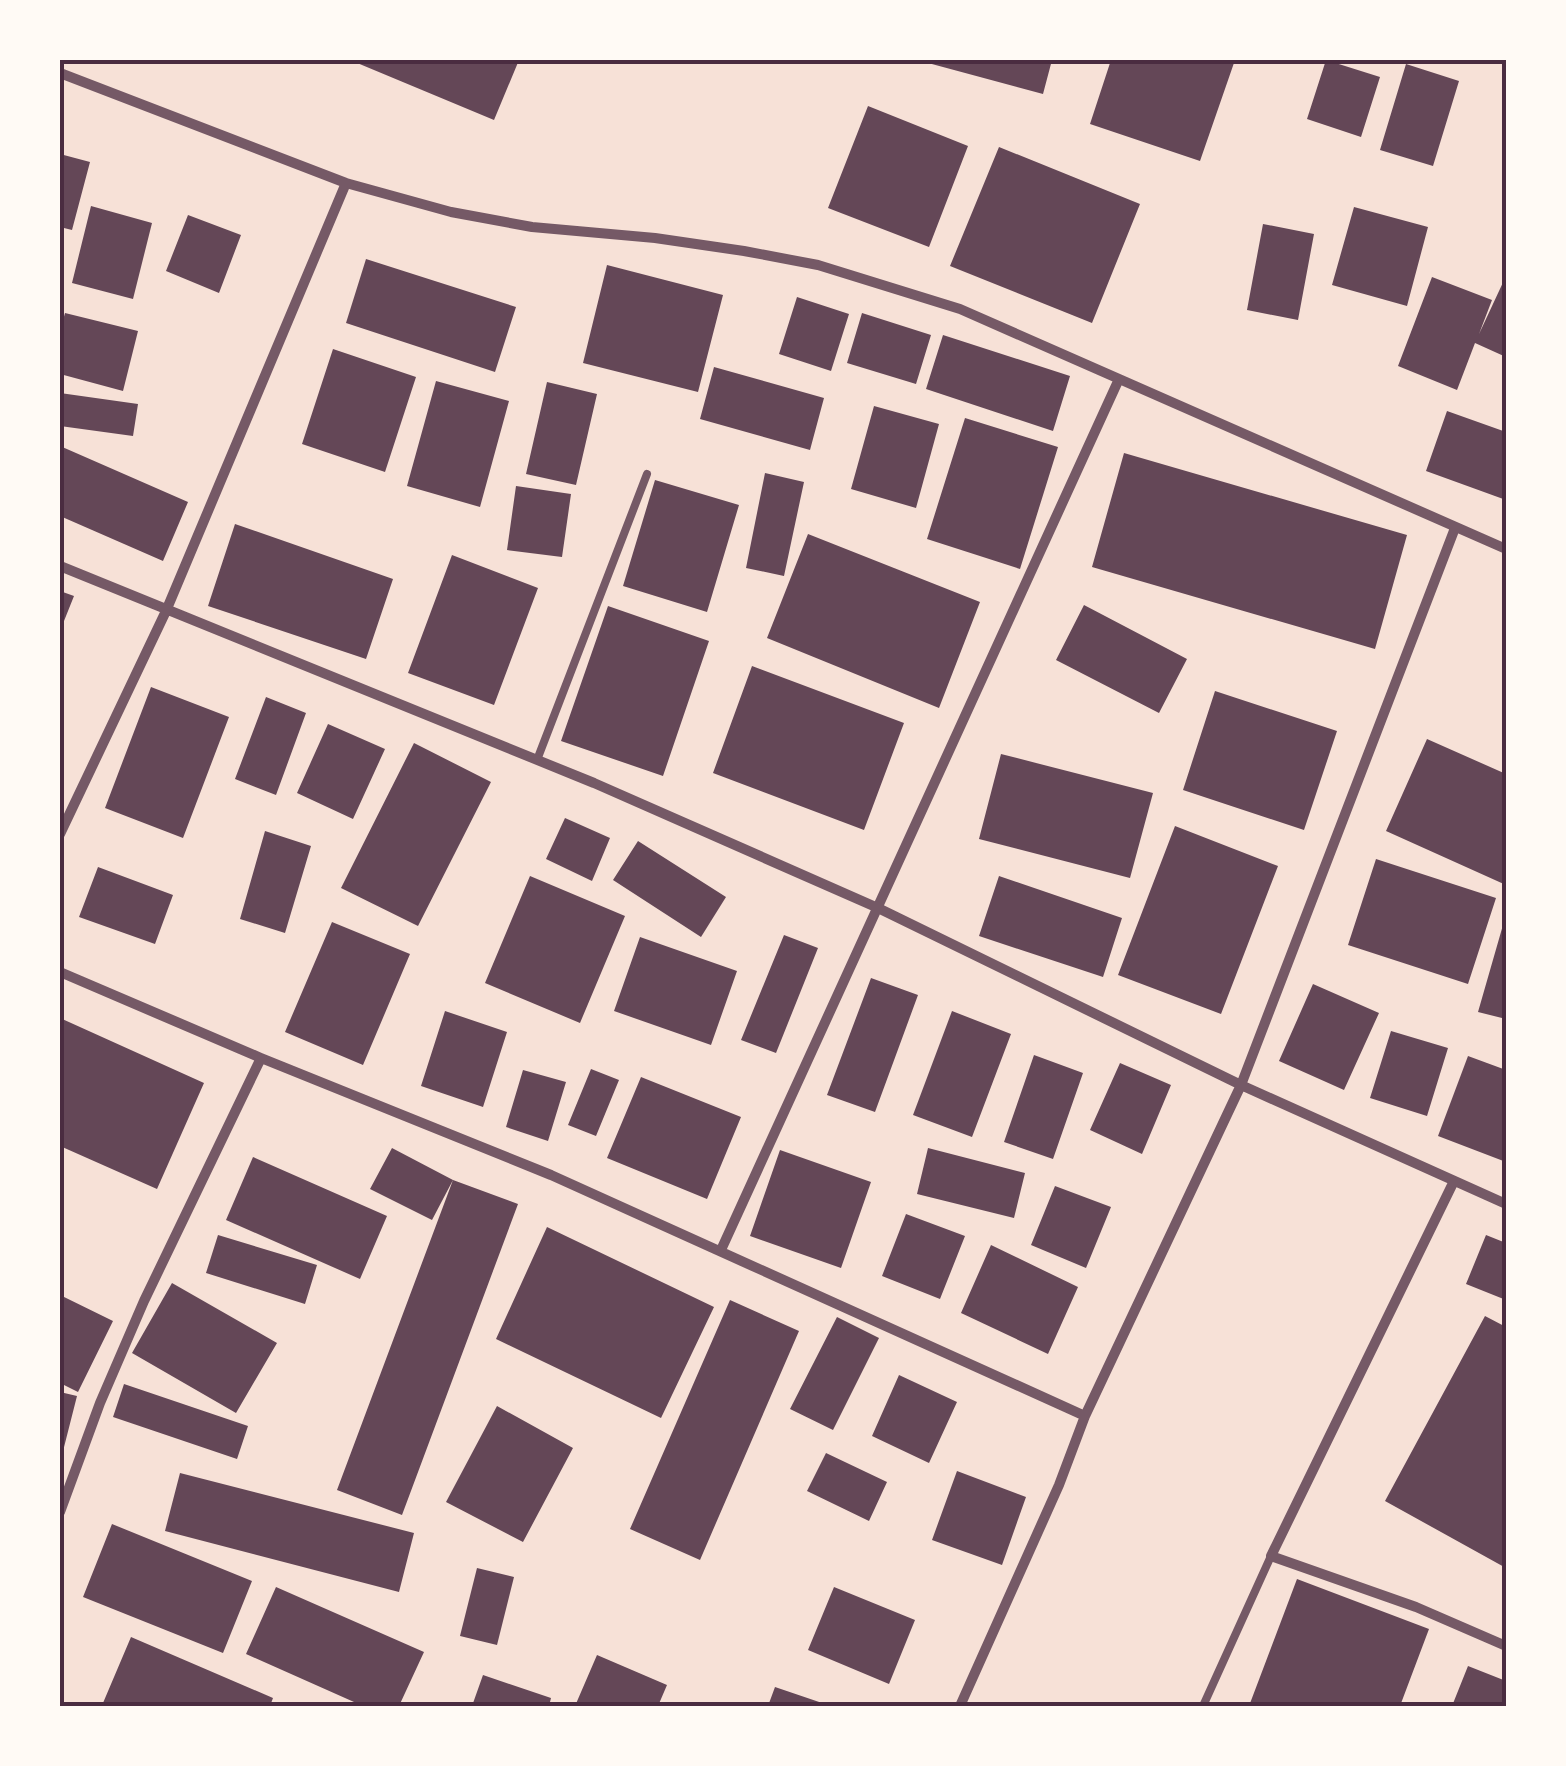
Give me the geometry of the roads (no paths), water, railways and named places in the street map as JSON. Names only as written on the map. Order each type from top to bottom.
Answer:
[{"type":"street","points":[[60,74],[346,183],[451,212],[532,227],[655,238],[818,265],[960,309],[1506,550]]},
{"type":"street","points":[[60,834],[166,611],[346,183]]},
{"type":"street","points":[[721,1250],[1119,379]]},
{"type":"street","points":[[960,1706],[1059,1485],[1085,1416],[1241,1084],[1456,528]]},
{"type":"street","points":[[60,566],[537,760],[878,908],[1241,1084],[1506,1204]]},
{"type":"street","points":[[60,972],[534,1168],[1085,1416]]},
{"type":"street","points":[[60,1512],[144,1301],[261,1058]]},
{"type":"street","points":[[1454,1181],[1272,1556],[1416,1607],[1506,1646]]},
{"type":"lane","points":[[537,760],[646,474]]},
{"type":"lane","points":[[1203,1706],[1272,1556]]}]
